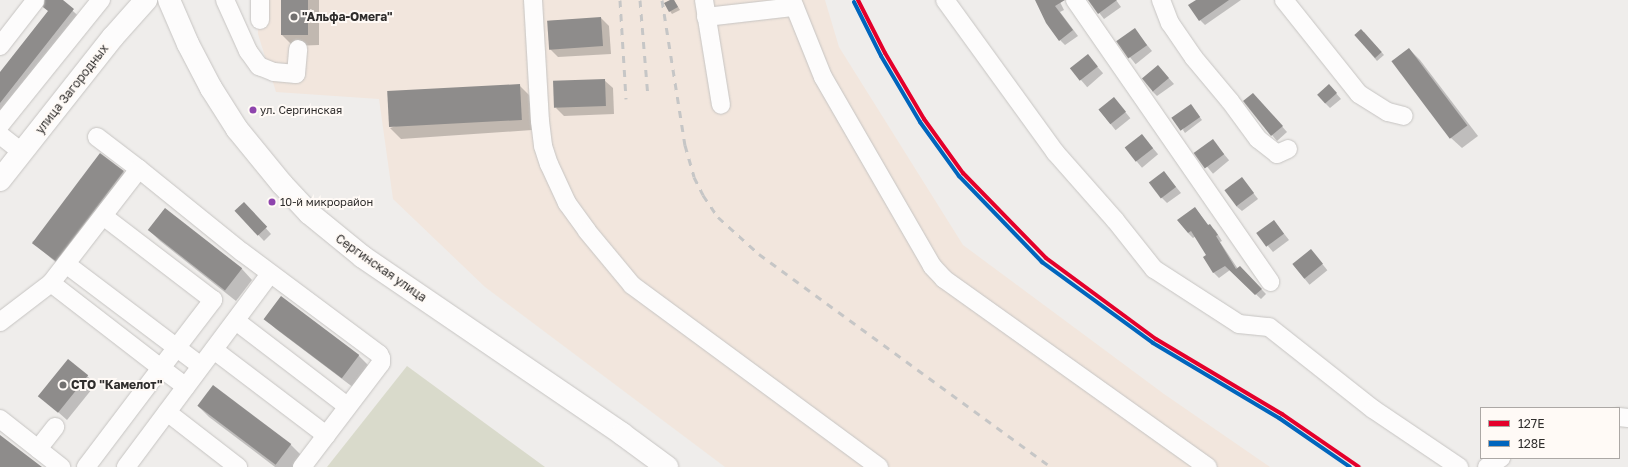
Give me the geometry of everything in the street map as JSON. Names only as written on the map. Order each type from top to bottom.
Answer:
[{"type":"main road","name":"улица Загородных","points":[[0,180],[113,37],[146,0]]},
{"type":"main road","name":"Сергинская улица","points":[[169,0],[188,44],[211,88],[233,123],[282,184],[309,213],[363,257],[622,434],[667,467]]},
{"type":"lane","points":[[0,125],[101,0]]},
{"type":"lane","points":[[225,0],[248,51],[259,66],[274,72],[296,74],[298,49]]},
{"type":"lane","points":[[260,0],[260,20]]},
{"type":"lane","points":[[533,0],[540,121],[543,146],[549,164],[567,203],[587,231],[632,285],[879,467]]},
{"type":"lane","points":[[945,0],[1054,152],[1114,220],[1154,269],[1239,324],[1269,327],[1372,409],[1459,467]]},
{"type":"lane","points":[[1075,0],[1270,282]]},
{"type":"lane","points":[[1161,0],[1170,23],[1194,58],[1230,101],[1258,139],[1278,154],[1288,149]]},
{"type":"lane","points":[[1284,0],[1359,94],[1388,112],[1404,116]]},
{"type":"lane","points":[[0,46],[35,1]]},
{"type":"lane","points":[[721,105],[705,8],[793,4],[823,78],[932,266],[944,278],[1208,467]]},
{"type":"lane","points":[[0,135],[22,152]]},
{"type":"lane","points":[[97,137],[270,274],[379,354],[382,358],[381,363],[302,467]]},
{"type":"lane","points":[[0,322],[51,283],[138,169]]},
{"type":"lane","points":[[86,467],[213,300],[103,216]]},
{"type":"lane","points":[[66,264],[201,366]]},
{"type":"lane","points":[[126,467],[270,274]]},
{"type":"lane","points":[[51,283],[186,387]]},
{"type":"lane","points":[[236,321],[347,406]]},
{"type":"lane","points":[[132,346],[148,326]]},
{"type":"lane","points":[[214,350],[326,436]]},
{"type":"lane","points":[[167,412],[238,467]]},
{"type":"lane","points":[[0,419],[61,467]]},
{"type":"lane","points":[[38,449],[55,427]]},
{"type":"lane","points":[[1487,467],[1499,459]]},
{"type":"shaded area","points":[[257,0],[825,0],[839,47],[963,245],[1164,394],[1270,467],[725,467],[485,287],[393,199],[379,99],[276,92],[258,34]]},
{"type":"shaded area","points":[[407,366],[545,467],[327,467]]},
{"type":"building","points":[[45,0],[63,0],[74,9],[0,103],[0,72],[48,11],[43,7]]},
{"type":"building","name":"\"Альфа-Омега\"","points":[[281,0],[308,0],[308,35],[281,35]]},
{"type":"building","points":[[674,0],[678,7],[669,12],[664,3]]},
{"type":"building","points":[[1035,0],[1065,0],[1055,6],[1073,30],[1059,41],[1046,23]]},
{"type":"building","points":[[1088,0],[1117,0],[1098,14]]},
{"type":"building","points":[[1196,0],[1229,0],[1199,21],[1188,5]]},
{"type":"building","points":[[601,17],[603,46],[549,50],[547,21]]},
{"type":"building","points":[[1135,28],[1147,45],[1128,58],[1116,41]]},
{"type":"building","points":[[1361,29],[1382,52],[1375,58],[1354,35]]},
{"type":"building","points":[[1409,48],[1467,125],[1450,139],[1391,61]]},
{"type":"building","points":[[1088,54],[1098,67],[1080,81],[1070,68]]},
{"type":"building","points":[[1158,65],[1169,78],[1153,92],[1142,78]]},
{"type":"building","points":[[605,79],[606,106],[554,108],[553,81]]},
{"type":"building","points":[[520,84],[522,120],[389,127],[387,91]]},
{"type":"building","points":[[1329,84],[1337,93],[1325,104],[1317,95]]},
{"type":"building","points":[[1253,93],[1283,126],[1271,136],[1243,101]]},
{"type":"building","points":[[1114,97],[1126,112],[1110,124],[1098,110]]},
{"type":"building","points":[[1191,104],[1200,117],[1181,131],[1171,118]]},
{"type":"building","points":[[1142,134],[1153,148],[1136,162],[1125,148]]},
{"type":"building","points":[[1213,139],[1224,154],[1205,168],[1194,153]]},
{"type":"building","points":[[100,153],[124,171],[56,261],[32,243]]},
{"type":"building","points":[[1164,171],[1176,187],[1161,198],[1149,182]]},
{"type":"building","points":[[1242,177],[1254,193],[1236,206],[1224,190]]},
{"type":"building","points":[[244,202],[267,227],[258,236],[234,211]]},
{"type":"building","points":[[1195,207],[1208,225],[1210,224],[1218,235],[1216,236],[1236,269],[1240,266],[1262,289],[1255,295],[1225,266],[1213,273],[1203,257],[1206,255],[1191,231],[1188,233],[1177,220]]},
{"type":"building","points":[[165,208],[242,268],[225,290],[148,230]]},
{"type":"building","points":[[1274,220],[1284,234],[1266,247],[1256,233]]},
{"type":"building","points":[[1311,249],[1323,264],[1304,279],[1292,264]]},
{"type":"building","points":[[281,296],[359,355],[342,378],[264,319]]},
{"type":"building","name":"СТО \"Камелот\"","points":[[68,359],[88,375],[58,413],[38,396]]},
{"type":"building","points":[[213,385],[291,444],[276,465],[197,406]]},
{"type":"building","points":[[0,435],[42,467],[0,467]]},
{"type":"railway","points":[[620,0],[626,99]]},
{"type":"railway","points":[[640,0],[648,97]]},
{"type":"railway","points":[[662,0],[685,145],[694,177],[703,195],[718,217],[759,254],[1051,467]]},
{"type":"transit line","name":"127Е","points":[[858,0],[885,53],[924,119],[963,173],[1046,258],[1156,339],[1282,414],[1359,467]]},
{"type":"transit line","name":"128Е","points":[[854,2],[881,56],[920,122],[959,176],[1042,262],[1153,343],[1279,418],[1350,467]]},
{"type":"place","name":"\"Альфа-Омега\"","points":[[294,17]]},
{"type":"place","name":"ул. Сергинская","points":[[253,110]]},
{"type":"place","name":"10-й микрорайон","points":[[272,202]]},
{"type":"place","name":"СТО \"Камелот\"","points":[[63,385]]}]
